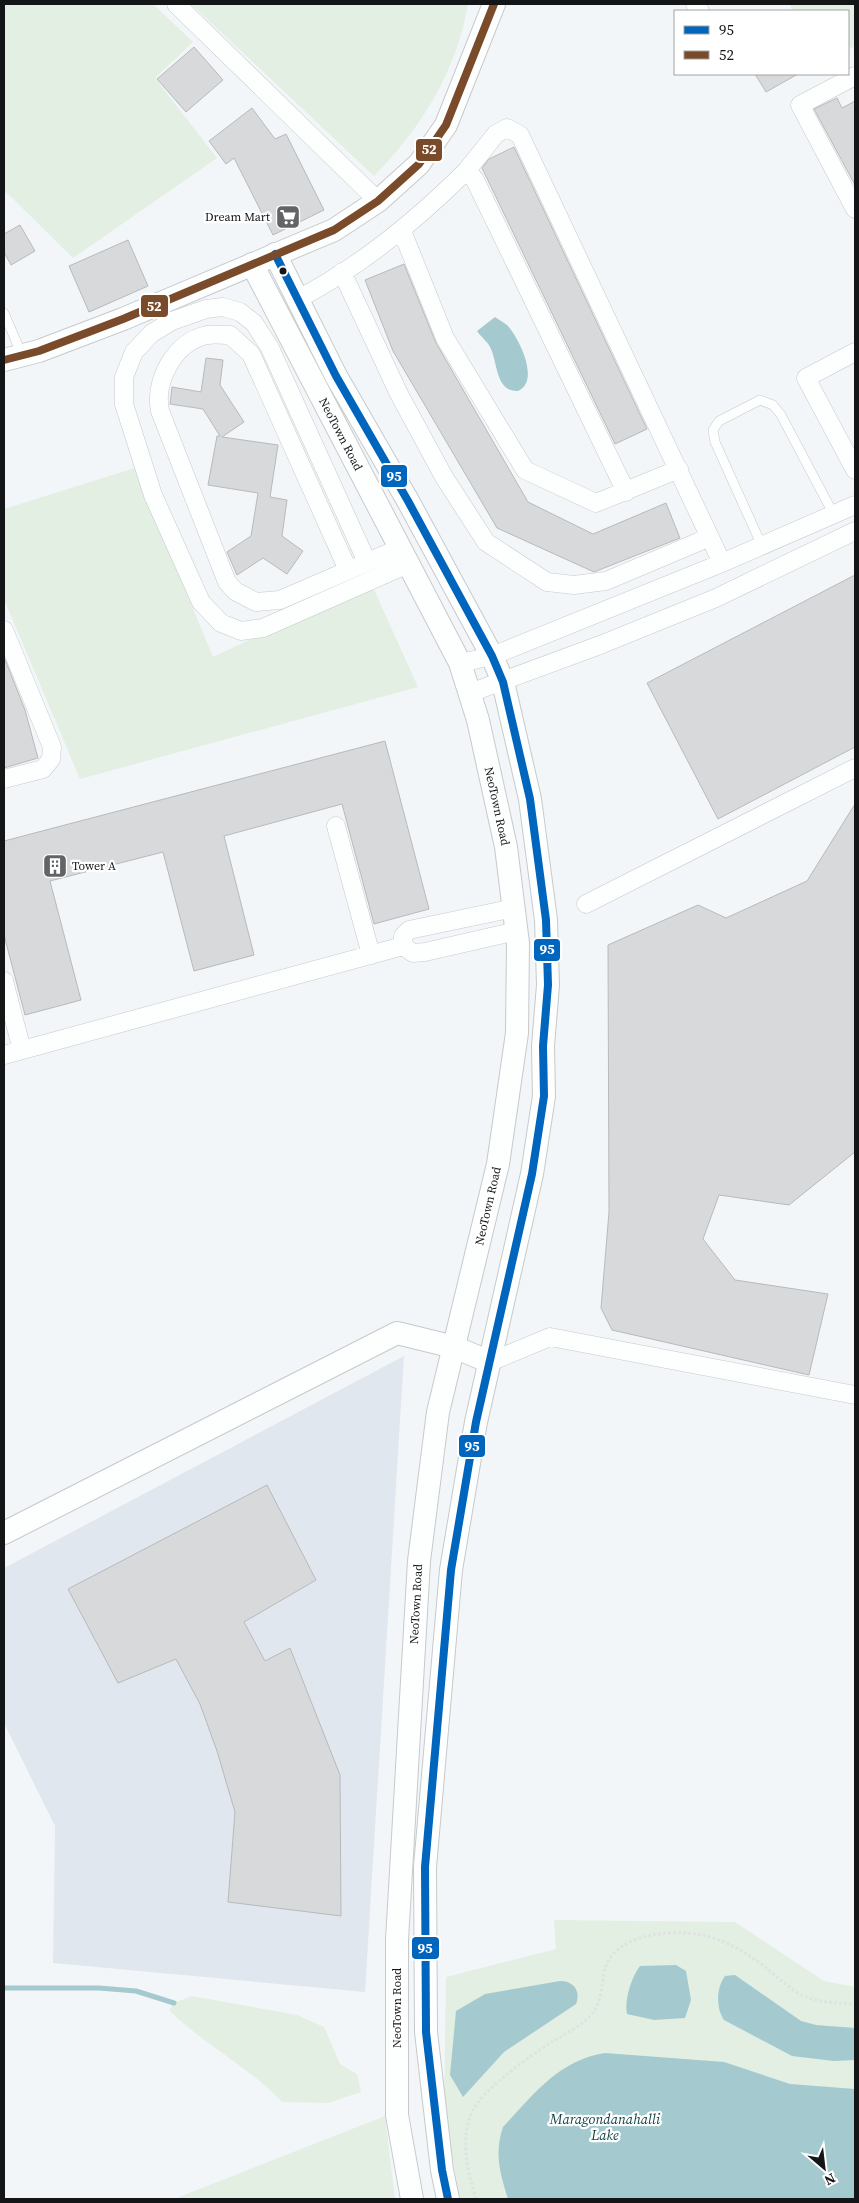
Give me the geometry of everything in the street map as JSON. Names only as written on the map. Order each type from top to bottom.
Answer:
[{"type":"street","points":[[176,4],[378,201]]},
{"type":"street","points":[[13,358],[39,351],[123,319],[334,230],[378,201],[420,164],[446,126],[494,4]]},
{"type":"street","points":[[855,76],[800,105],[855,209]]},
{"type":"street","points":[[301,291],[342,272],[402,231],[467,170],[496,134],[507,128],[520,135],[722,563]]},
{"type":"street","points":[[467,170],[475,180],[626,492]]},
{"type":"street","points":[[402,231],[446,338],[525,470],[596,503],[679,469]]},
{"type":"street","name":"NeoTown Road","points":[[275,254],[301,291],[336,376],[408,501],[492,656],[503,682],[530,799],[546,920],[548,985],[543,1046],[544,1096],[532,1174],[476,1422],[451,1570],[426,1866],[426,2032],[442,2170],[448,2199]]},
{"type":"street","name":"NeoTown Road","points":[[252,264],[460,664],[478,720],[506,847],[517,931],[517,1033],[498,1164],[438,1412],[419,1561],[397,1940],[397,2114],[412,2199]]},
{"type":"street","points":[[342,272],[398,394],[444,477],[486,542],[547,582],[574,586],[606,581],[712,541]]},
{"type":"street","points":[[367,562],[270,348],[254,322],[240,312],[224,307],[206,309],[172,321],[152,333],[134,352],[124,377],[124,404],[154,495],[193,584],[201,602],[221,624],[240,631],[263,628],[404,556]]},
{"type":"street","points":[[348,570],[251,354],[230,335],[208,335],[192,341],[169,362],[157,397],[160,411],[227,582],[235,591],[246,598],[268,602],[280,600],[367,562],[404,556]]},
{"type":"street","points":[[855,352],[806,378],[855,470]]},
{"type":"street","points":[[460,664],[492,656],[722,563],[855,505]]},
{"type":"street","points":[[470,693],[503,682],[716,598],[855,531]]},
{"type":"street","points":[[4,779],[43,769],[51,759],[52,746],[6,642]]},
{"type":"street","points":[[586,904],[855,768]]},
{"type":"street","points":[[336,826],[371,955]]},
{"type":"street","points":[[403,946],[404,936],[409,930],[514,908]]},
{"type":"street","points":[[403,946],[413,953],[425,952],[517,931]]},
{"type":"street","points":[[4,1055],[403,946]]},
{"type":"street","points":[[4,982],[22,1050]]},
{"type":"street","points":[[4,1533],[397,1332],[454,1347],[490,1362],[550,1337],[855,1395]]},
{"type":"lane","points":[[4,313],[13,358]]},
{"type":"lane","points":[[762,546],[715,442],[713,430],[719,421],[760,400],[773,404],[834,515]]},
{"type":"path","points":[[476,2199],[466,2155],[466,2138],[472,2112],[517,2066],[591,2016],[600,2000],[606,1965],[618,1950],[627,1943],[669,1933],[685,1932],[714,1938],[755,1960],[799,1993],[821,2002],[855,2004]]},
{"type":"shaded area","points":[[404,1356],[365,1992],[53,1963],[55,1826],[4,1723],[4,1568]]},
{"type":"green space","points":[[4,4],[153,4],[193,42],[155,78],[217,158],[73,258],[4,190]]},
{"type":"green space","points":[[191,4],[468,4],[455,52],[446,75],[434,97],[407,139],[374,176]]},
{"type":"green space","points":[[789,4],[855,4],[855,46],[849,49],[849,10],[792,10]]},
{"type":"green space","points":[[135,468],[213,657],[371,583],[418,687],[80,779],[4,599],[4,509]]},
{"type":"green space","points":[[554,1920],[735,1922],[824,1981],[855,1987],[855,2199],[460,2199],[444,2108],[446,1977],[556,1949]]},
{"type":"green space","points":[[192,1996],[297,2015],[324,2027],[340,2064],[357,2074],[361,2092],[328,2103],[282,2102],[255,2077],[197,2034],[169,2010],[174,2003]]},
{"type":"green space","points":[[385,2116],[395,2199],[174,2199]]},
{"type":"water","points":[[495,317],[507,325],[513,332],[526,360],[527,379],[524,386],[518,391],[505,387],[498,375],[490,347],[477,331]]},
{"type":"water","points":[[676,1965],[686,1971],[691,2000],[685,2018],[654,2020],[627,2014],[629,1988],[640,1966]]},
{"type":"water","points":[[735,1975],[801,2021],[816,2025],[855,2028],[855,2060],[834,2061],[792,2056],[724,2020],[718,2004],[720,1986],[725,1976]]},
{"type":"water","points":[[560,1981],[573,1985],[578,1995],[576,2004],[504,2052],[463,2097],[450,2075],[456,2011],[485,1994]]},
{"type":"water","name":"Maragondanahalli Lake","points":[[605,2053],[724,2062],[790,2084],[855,2089],[855,2199],[508,2199],[499,2163],[500,2137],[503,2127],[536,2091],[560,2071],[589,2057]]},
{"type":"building","points":[[194,47],[223,80],[186,112],[157,79]]},
{"type":"building","points":[[756,75],[796,75],[766,92]]},
{"type":"building","points":[[837,98],[842,108],[855,101],[855,185],[814,109]]},
{"type":"building","points":[[252,108],[275,139],[286,134],[324,210],[273,235],[234,158],[226,164],[209,141]]},
{"type":"building","points":[[514,147],[647,429],[615,444],[482,168],[489,159]]},
{"type":"building","points":[[20,225],[35,251],[11,265],[4,252],[4,234]]},
{"type":"building","points":[[128,240],[148,286],[89,312],[69,266]]},
{"type":"building","points":[[404,264],[436,343],[528,502],[593,534],[666,503],[680,538],[594,572],[497,528],[393,351],[365,280]]},
{"type":"building","points":[[206,358],[223,360],[220,385],[244,422],[222,437],[278,445],[270,497],[287,500],[282,536],[303,551],[287,574],[263,558],[237,575],[227,552],[251,536],[258,493],[208,485],[217,436],[220,436],[203,409],[170,404],[172,387],[201,392]]},
{"type":"building","points":[[855,575],[855,747],[718,819],[647,683]]},
{"type":"building","points":[[4,657],[25,710],[38,758],[4,768]]},
{"type":"building","name":"Tower A","points":[[385,741],[429,909],[374,924],[342,804],[224,836],[254,955],[194,971],[163,852],[50,881],[81,1000],[25,1015],[4,935],[4,841]]},
{"type":"building","points":[[855,804],[855,1152],[789,1205],[719,1195],[703,1239],[735,1280],[828,1294],[809,1375],[612,1330],[601,1308],[609,1212],[608,945],[698,905],[726,918],[807,881]]},
{"type":"building","points":[[267,1485],[316,1580],[244,1622],[265,1661],[290,1648],[340,1775],[341,1916],[228,1902],[235,1812],[217,1751],[200,1704],[176,1659],[118,1683],[68,1589]]},
{"type":"waterway","points":[[4,1988],[99,1988],[136,1991],[174,2003]]},
{"type":"transit line","name":"52","points":[[4,360],[39,351],[123,319],[334,230],[378,201],[419,164],[446,125],[494,4]]},
{"type":"transit line","name":"95","points":[[275,254],[336,376],[408,501],[492,656],[503,682],[530,799],[546,920],[548,985],[543,1046],[544,1096],[532,1174],[476,1422],[451,1570],[425,1867],[426,2032],[442,2170],[448,2199]]},
{"type":"place","name":"Dream Mart","points":[[288,217]]},
{"type":"place","name":"Tower A","points":[[55,866]]}]
